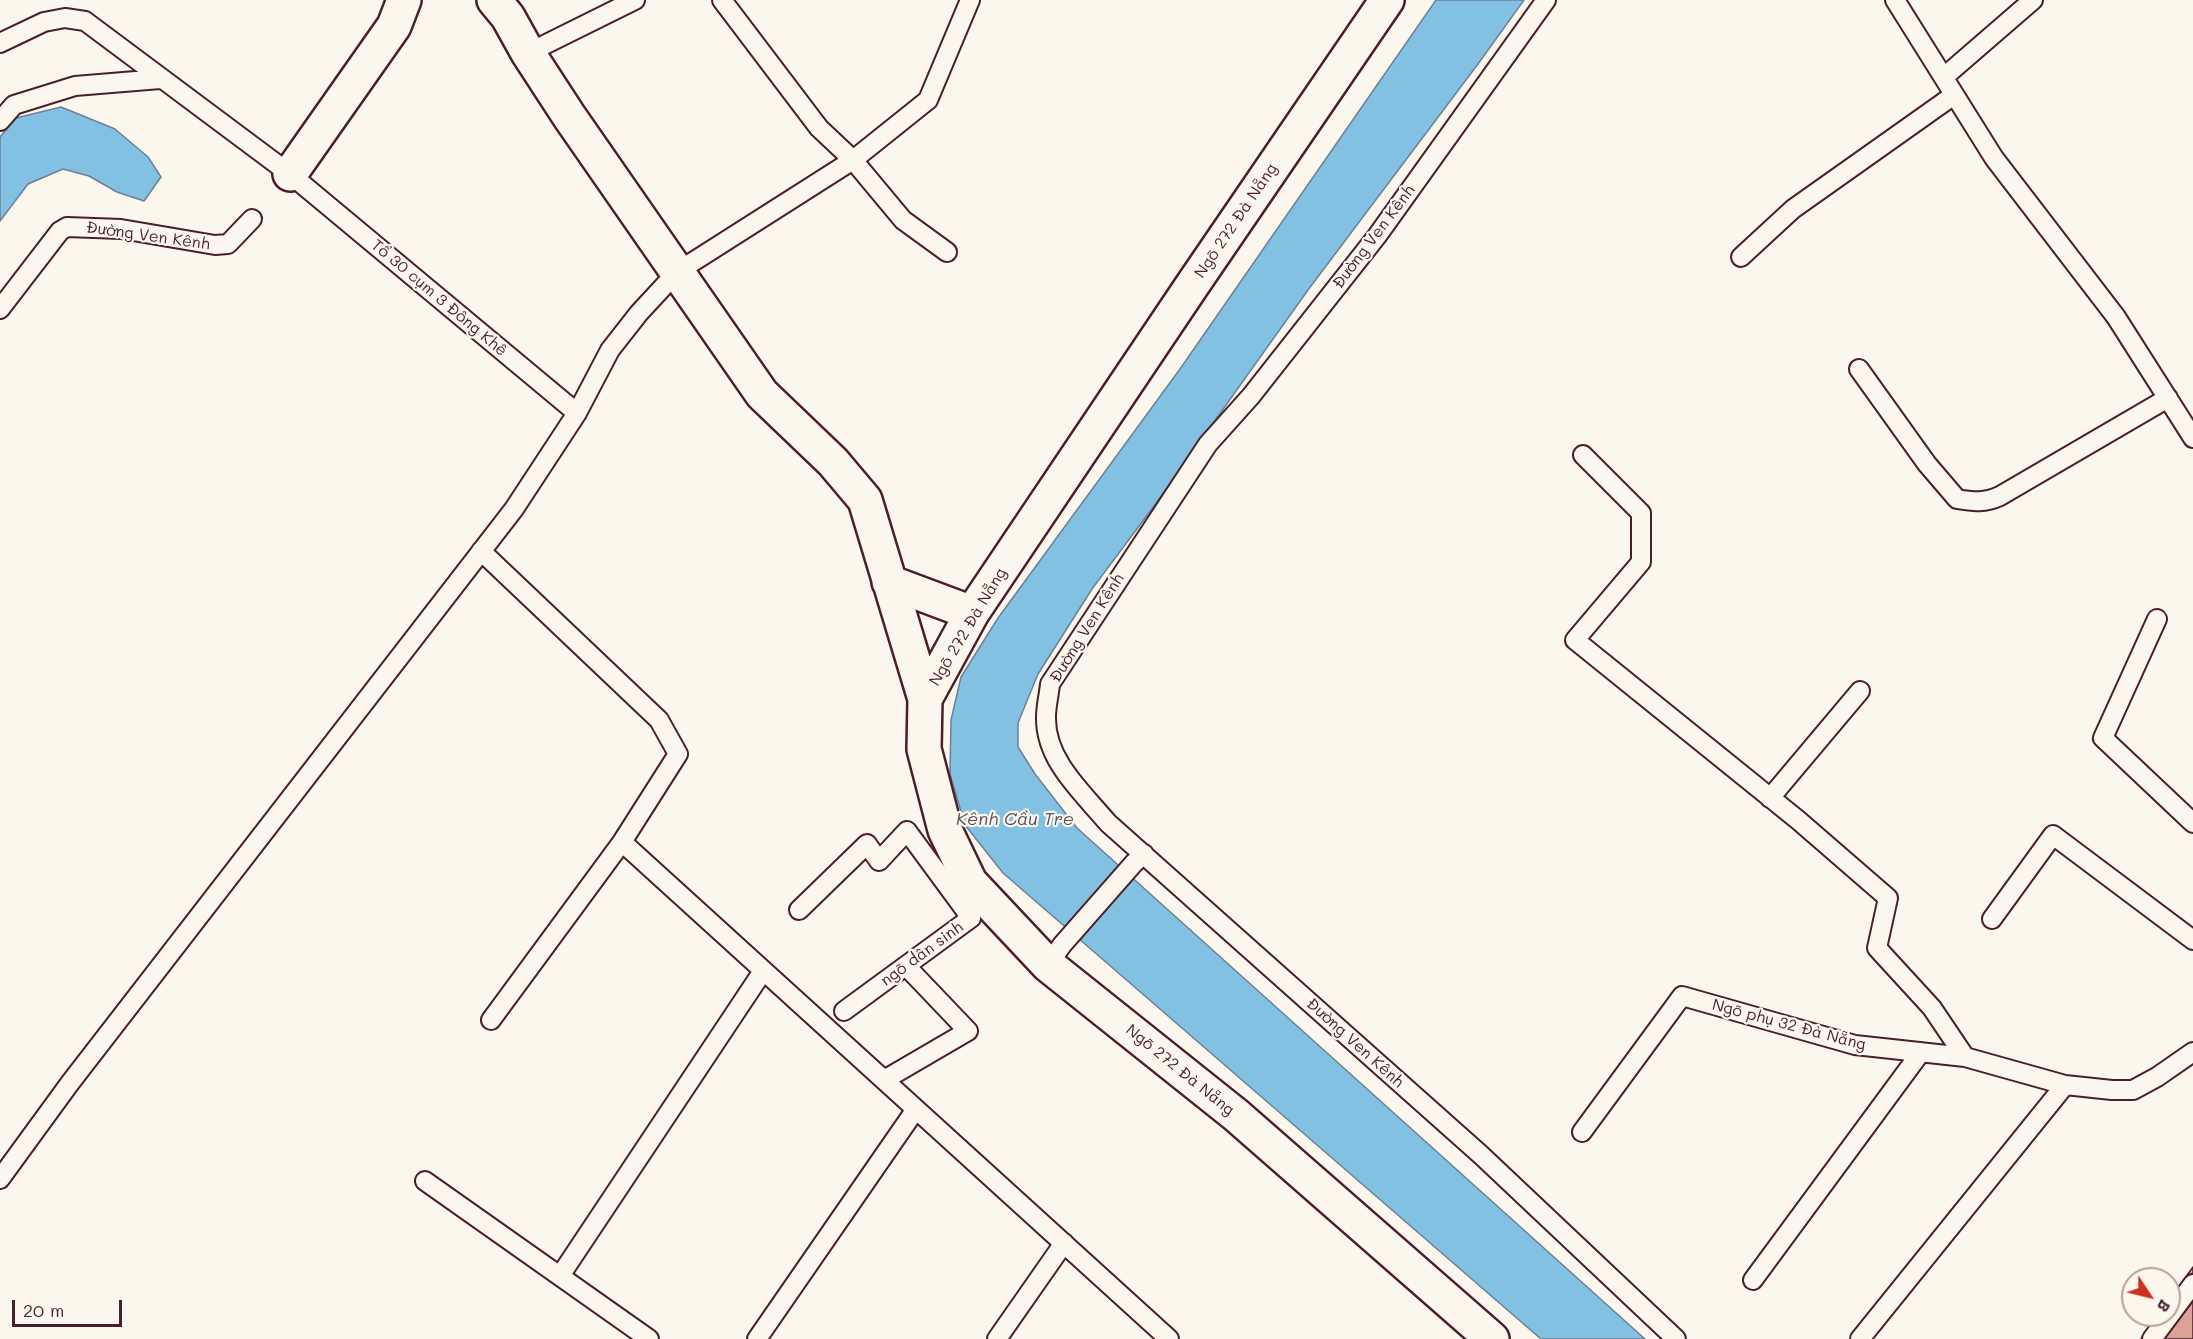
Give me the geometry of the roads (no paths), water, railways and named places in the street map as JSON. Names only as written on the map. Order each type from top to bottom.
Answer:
[{"type":"street","points":[[290,174],[394,26],[404,0]]},
{"type":"street","points":[[495,0],[508,17],[528,53],[762,394],[833,462],[866,500],[925,699]]},
{"type":"street","name":"Ngõ 272 Đà Nẵng","points":[[1387,0],[972,613],[925,699],[924,749],[945,830],[970,882],[1492,1339]]},
{"type":"street","points":[[889,582],[972,613]]},
{"type":"lane","points":[[528,53],[634,0]]},
{"type":"lane","points":[[722,0],[819,128],[853,160],[903,220],[946,252]]},
{"type":"lane","points":[[0,1179],[77,1074],[514,509],[577,413],[610,351],[639,313],[677,272],[853,160],[928,100],[970,0]]},
{"type":"lane","name":"Đường Ven Kênh","points":[[1546,0],[1377,236],[1251,396],[1208,444],[1050,684],[1046,717],[1048,737],[1056,760],[1139,859],[1481,1155],[1676,1339]]},
{"type":"lane","points":[[1894,0],[1994,158],[2116,317],[2193,438]]},
{"type":"lane","points":[[1944,77],[2033,0]]},
{"type":"lane","name":"Tổ 30 cụm 3 Đông Khê","points":[[0,43],[44,22],[64,18],[85,21],[290,174],[577,413]]},
{"type":"lane","points":[[0,121],[14,105],[75,86],[160,79]]},
{"type":"lane","points":[[1741,257],[1793,209],[1954,95]]},
{"type":"lane","name":"Đường Ven Kênh","points":[[0,309],[60,231],[67,227],[121,229],[215,245],[228,244],[252,219]]},
{"type":"lane","points":[[1859,369],[1928,464],[1957,499],[1974,502],[1987,502],[2000,496],[2168,398]]},
{"type":"lane","points":[[1583,454],[1641,513],[1642,541],[1641,562],[1575,640],[1770,798],[1888,898],[1876,948],[1932,1008],[1965,1057]]},
{"type":"lane","points":[[481,550],[659,720],[678,754],[622,843],[490,1020]]},
{"type":"lane","points":[[2157,619],[2103,738],[2193,823]]},
{"type":"lane","points":[[1770,798],[1860,691]]},
{"type":"lane","points":[[799,910],[867,844],[879,861],[907,831],[971,918]]},
{"type":"lane","points":[[1992,919],[2053,835],[2193,940]]},
{"type":"lane","points":[[622,843],[1169,1339]]},
{"type":"lane","points":[[1055,955],[1139,859]]},
{"type":"lane","name":"ngõ dân sinh","points":[[844,1011],[971,918],[970,882]]},
{"type":"lane","points":[[884,1080],[968,1031],[906,966]]},
{"type":"lane","points":[[560,1276],[763,971]]},
{"type":"lane","name":"Ngõ phụ 32 Đà Nẵng","points":[[1582,1132],[1682,996],[1855,1045],[1965,1057],[2066,1085],[2133,1090],[2157,1077],[2193,1052]]},
{"type":"lane","points":[[1754,1280],[1921,1052]]},
{"type":"lane","points":[[1860,1339],[2066,1085]]},
{"type":"lane","points":[[757,1339],[916,1108]]},
{"type":"lane","points":[[425,1181],[649,1339]]},
{"type":"lane","points":[[997,1339],[1064,1243]]},
{"type":"lane","points":[[2152,1339],[2193,1284]]},
{"type":"water","name":"Kênh Cầu Tre","points":[[1436,0],[1524,0],[1308,290],[1092,589],[1038,674],[1018,723],[1018,747],[1035,774],[1077,828],[1645,1339],[1541,1339],[1003,873],[965,825],[950,774],[951,720],[961,677],[998,618],[1180,369]]},
{"type":"water","points":[[61,107],[115,129],[148,157],[161,177],[144,201],[117,192],[89,176],[63,169],[28,184],[0,221],[0,137],[16,118]]}]
